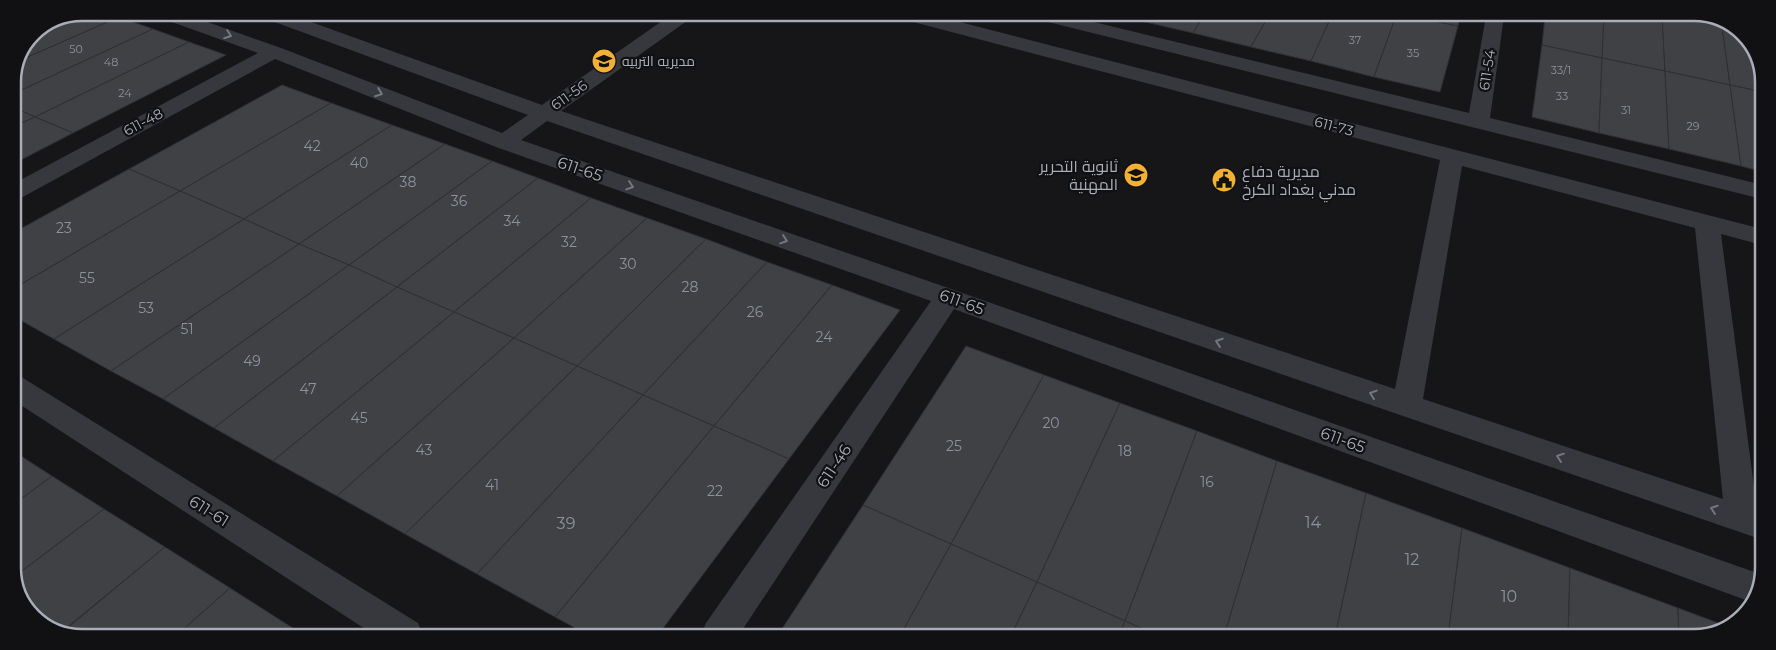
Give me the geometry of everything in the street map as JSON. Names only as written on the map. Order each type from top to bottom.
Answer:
[{"type":"street","name":"611-65","points":[[188,21],[274,52],[504,142],[948,297],[1752,587]]},
{"type":"street","points":[[291,21],[544,113],[1751,522],[1707,222]]},
{"type":"street","points":[[303,25],[311,21]]},
{"type":"street","name":"611-56","points":[[504,142],[674,21]]},
{"type":"street","name":"611-73","points":[[932,21],[1755,235]]},
{"type":"street","points":[[1067,21],[1478,124],[1755,190]]},
{"type":"street","name":"611-54","points":[[1478,124],[1494,21]]},
{"type":"street","name":"611-48","points":[[21,189],[274,52]]},
{"type":"street","points":[[1407,405],[1452,157]]},
{"type":"street","name":"611-46","points":[[723,629],[948,297]]},
{"type":"street","name":"611-61","points":[[21,391],[397,629]]},
{"type":"building","points":[[110,21],[27,58],[31,48],[39,39],[48,31],[59,26],[70,22]]},
{"type":"building","points":[[110,21],[130,21],[153,29],[21,90],[22,70],[27,58]]},
{"type":"building","points":[[1141,21],[1200,21],[1193,33]]},
{"type":"building","points":[[1200,21],[1266,21],[1251,47],[1193,33]]},
{"type":"building","points":[[1266,21],[1329,21],[1311,61],[1251,47]]},
{"type":"building","points":[[1329,21],[1394,21],[1374,77],[1311,61]]},
{"type":"building","points":[[1394,21],[1434,21],[1458,26],[1440,92],[1374,77]]},
{"type":"building","points":[[1434,21],[1459,21],[1458,26]]},
{"type":"building","points":[[1544,21],[1604,21],[1602,58],[1542,45]]},
{"type":"building","points":[[1604,21],[1662,21],[1665,71],[1602,58]]},
{"type":"building","points":[[1662,21],[1706,22],[1722,29],[1730,85],[1665,71]]},
{"type":"building","points":[[153,29],[189,42],[35,117],[21,111],[21,90]]},
{"type":"building","points":[[1722,29],[1728,31],[1742,45],[1754,70],[1755,90],[1730,85]]},
{"type":"building","points":[[189,42],[226,55],[73,133],[35,117]]},
{"type":"building","points":[[1542,45],[1602,58],[1599,133],[1532,117]]},
{"type":"building","points":[[1602,58],[1665,71],[1669,149],[1599,133]]},
{"type":"building","points":[[1665,71],[1730,85],[1741,166],[1669,149]]},
{"type":"building","points":[[282,85],[331,103],[180,191],[129,169]]},
{"type":"building","points":[[1730,85],[1755,90],[1755,170],[1741,166]]},
{"type":"building","points":[[331,103],[392,125],[244,219],[180,191]]},
{"type":"building","points":[[21,111],[35,117],[21,123]]},
{"type":"building","points":[[35,117],[73,133],[21,160],[21,123]]},
{"type":"building","points":[[392,125],[445,144],[299,244],[244,219]]},
{"type":"building","points":[[445,144],[492,161],[349,265],[299,244]]},
{"type":"building","points":[[492,161],[538,178],[397,287],[349,265]]},
{"type":"building","points":[[129,169],[180,191],[21,284],[21,229]]},
{"type":"building","points":[[538,178],[591,198],[454,312],[397,287]]},
{"type":"building","points":[[180,191],[244,219],[54,339],[21,320],[21,284]]},
{"type":"building","points":[[591,198],[647,218],[514,338],[454,312]]},
{"type":"building","points":[[647,218],[706,239],[577,366],[514,338]]},
{"type":"building","points":[[244,219],[299,244],[111,371],[54,339]]},
{"type":"building","points":[[706,239],[767,262],[643,395],[577,366]]},
{"type":"building","points":[[299,244],[349,265],[163,399],[111,371]]},
{"type":"building","points":[[767,262],[832,285],[714,426],[643,395]]},
{"type":"building","points":[[349,265],[397,287],[214,428],[163,399]]},
{"type":"building","points":[[832,285],[900,310],[789,459],[714,426]]},
{"type":"building","points":[[397,287],[454,312],[273,461],[214,428]]},
{"type":"building","points":[[454,312],[514,338],[337,496],[273,461]]},
{"type":"building","points":[[514,338],[577,366],[405,534],[337,496]]},
{"type":"building","points":[[966,346],[1044,375],[951,544],[863,505]]},
{"type":"building","points":[[577,366],[643,395],[477,574],[405,534]]},
{"type":"building","points":[[1044,375],[1120,403],[1037,582],[951,544]]},
{"type":"building","points":[[643,395],[714,426],[555,617],[477,574]]},
{"type":"building","points":[[1120,403],[1197,431],[1125,621],[1037,582]]},
{"type":"building","points":[[714,426],[789,459],[662,629],[577,629],[555,617]]},
{"type":"building","points":[[1197,431],[1277,461],[1226,629],[1143,629],[1125,621]]},
{"type":"building","points":[[21,456],[52,476],[21,499]]},
{"type":"building","points":[[1277,461],[1366,493],[1337,629],[1226,629]]},
{"type":"building","points":[[52,476],[104,509],[21,572],[21,499]]},
{"type":"building","points":[[1366,493],[1462,528],[1449,629],[1337,629]]},
{"type":"building","points":[[863,505],[951,544],[904,629],[782,629]]},
{"type":"building","points":[[104,509],[165,547],[67,627],[52,621],[34,605],[26,591],[21,572]]},
{"type":"building","points":[[1462,528],[1570,568],[1568,629],[1449,629]]},
{"type":"building","points":[[951,544],[1037,582],[1014,629],[904,629]]},
{"type":"building","points":[[165,547],[230,588],[184,629],[68,627]]},
{"type":"building","points":[[1570,568],[1678,608],[1679,629],[1568,629]]},
{"type":"building","points":[[1037,582],[1125,621],[1122,629],[1014,629]]},
{"type":"building","points":[[230,588],[294,629],[184,629]]},
{"type":"building","points":[[1678,608],[1719,623],[1710,627],[1679,629]]},
{"type":"building","points":[[1125,621],[1143,629],[1122,629]]},
{"type":"place","name":"مديريه التربيه","points":[[604,61]]},
{"type":"place","name":"ثانوية التحرير المهنية","points":[[1136,175]]},
{"type":"place","name":"مديرية دفاع مدني بغداد الكرخ","points":[[1224,180]]}]
